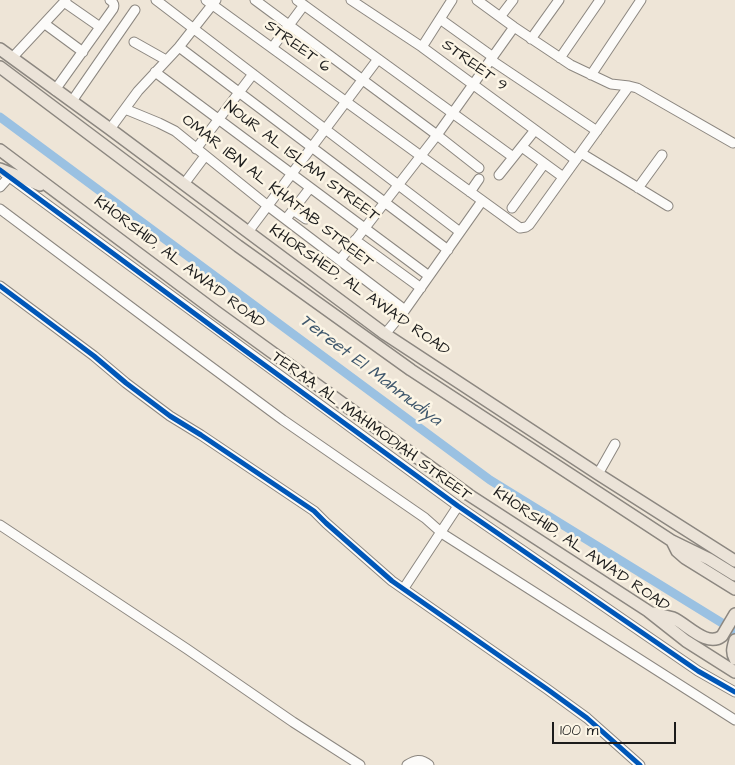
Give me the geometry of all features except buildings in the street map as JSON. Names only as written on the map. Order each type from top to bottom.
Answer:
[{"type":"main road","name":"KHORSHED, AL AWA'D ROAD","points":[[0,49],[385,334],[598,474],[735,561]]},
{"type":"main road","name":"KHORSHED, AL AWA'D ROAD","points":[[0,67],[238,246],[410,370],[672,541],[709,559],[735,575]]},
{"type":"main road","points":[[36,75],[66,116]]},
{"type":"main road","name":"KHORSHID, AL AWA'D ROAD","points":[[0,150],[215,312],[470,494],[648,611],[686,641],[735,672]]},
{"type":"main road","points":[[0,170],[57,192]]},
{"type":"main road","points":[[672,541],[677,551],[685,558],[735,589]]},
{"type":"main road","points":[[648,611],[672,618],[709,640],[716,640],[722,636],[735,614]]},
{"type":"main road","points":[[735,640],[732,652],[735,658]]},
{"type":"street","points":[[156,0],[460,232]]},
{"type":"street","points":[[255,0],[479,168]]},
{"type":"street","points":[[422,47],[452,0]]},
{"type":"street","points":[[477,0],[560,58],[611,84],[637,88],[733,143]]},
{"type":"street","points":[[500,17],[513,0]]},
{"type":"street","points":[[531,39],[558,0]]},
{"type":"street","points":[[560,58],[600,0]]},
{"type":"street","points":[[591,75],[641,0]]},
{"type":"street","points":[[12,58],[65,1],[100,27]]},
{"type":"street","name":"STREET 9","points":[[354,1],[422,47],[535,130],[668,206]]},
{"type":"street","points":[[110,129],[138,91],[194,29],[211,2]]},
{"type":"street","name":"STREET 6","points":[[211,2],[520,228],[529,225],[563,177]]},
{"type":"street","points":[[55,90],[100,27],[112,3]]},
{"type":"street","points":[[272,48],[289,25],[300,3],[513,157]]},
{"type":"street","points":[[72,101],[134,10]]},
{"type":"street","points":[[440,19],[492,58],[597,130]]},
{"type":"street","points":[[45,24],[83,52]]},
{"type":"street","points":[[340,260],[437,135],[514,27]]},
{"type":"street","points":[[134,42],[166,60]]},
{"type":"street","points":[[179,47],[448,250]]},
{"type":"street","points":[[248,232],[378,59]]},
{"type":"street","name":"NOUR AL ISLAM STREET","points":[[154,72],[429,276]]},
{"type":"street","points":[[196,149],[253,74]]},
{"type":"street","points":[[522,147],[563,177],[629,86]]},
{"type":"street","name":"OMAR IBN AL KHATAB STREET","points":[[125,109],[153,115],[178,128],[196,149],[405,310]]},
{"type":"street","points":[[499,175],[535,130]]},
{"type":"street","points":[[638,188],[662,155]]},
{"type":"street","points":[[184,184],[205,156]]},
{"type":"street","points":[[512,208],[544,164]]},
{"type":"street","name":"TERAA AL MAHMODIAH STREET","points":[[0,170],[458,506],[698,671],[735,692]]},
{"type":"street","points":[[0,187],[9,177]]},
{"type":"street","points":[[470,192],[479,179]]},
{"type":"street","points":[[286,220],[310,188]]},
{"type":"street","points":[[385,334],[405,310],[482,201]]},
{"type":"street","points":[[0,209],[235,385],[425,518],[441,532],[735,720]]},
{"type":"street","points":[[293,210],[306,219]]},
{"type":"street","points":[[356,240],[420,288]]},
{"type":"street","points":[[0,286],[170,416],[201,434],[314,511],[392,581],[548,688],[640,765]]},
{"type":"street","points":[[598,474],[615,444]]},
{"type":"street","points":[[404,588],[458,506]]},
{"type":"street","points":[[0,525],[360,765]]},
{"type":"street","points":[[408,765],[413,761],[420,760],[429,765]]},
{"type":"waterway","name":"Tereet El Mahmudiya","points":[[0,117],[490,480],[735,631]]},
{"type":"cycle path","points":[[0,170],[458,506],[698,671],[735,692]]},
{"type":"cycle path","points":[[0,286],[170,416],[314,511],[392,581],[587,718],[640,765]]}]
